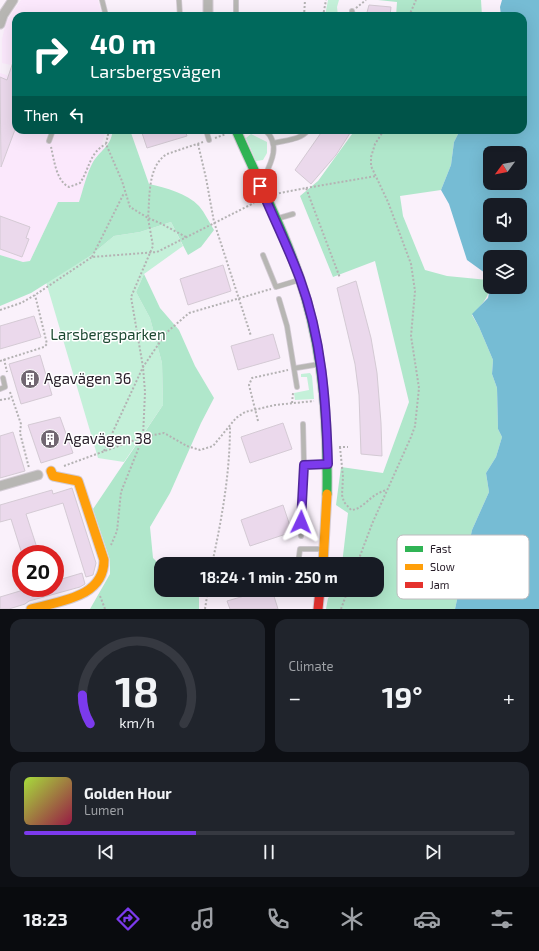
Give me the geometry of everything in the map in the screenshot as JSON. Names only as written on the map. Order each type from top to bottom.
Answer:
[{"type":"street","points":[[0,24],[3,15],[13,0]]},
{"type":"street","points":[[208,0],[208,12]]},
{"type":"street","points":[[234,134],[260,186],[300,279],[311,317],[321,364],[326,400],[328,464],[323,557]]},
{"type":"street","points":[[31,609],[88,592],[99,580],[105,568],[104,560],[78,480],[53,476],[51,471]]},
{"type":"street","points":[[0,486],[35,476]]},
{"type":"street","points":[[318,609],[319,597]]},
{"type":"lane","points":[[102,0],[105,12]]},
{"type":"lane","points":[[179,0],[180,12]]},
{"type":"lane","points":[[236,0],[236,12]]},
{"type":"lane","points":[[49,141],[52,134]]},
{"type":"lane","points":[[207,134],[209,140]]},
{"type":"lane","points":[[260,186],[274,152],[274,143],[268,134]]},
{"type":"lane","points":[[274,143],[298,138],[305,134]]},
{"type":"lane","points":[[274,219],[293,214]]},
{"type":"lane","points":[[263,255],[276,287],[300,279]]},
{"type":"lane","points":[[279,300],[287,326],[296,368],[297,387]]},
{"type":"lane","points":[[296,368],[321,364]]},
{"type":"lane","points":[[0,389],[5,387],[3,378]]},
{"type":"lane","points":[[301,536],[304,465],[303,424]]},
{"type":"lane","points":[[304,465],[328,464]]},
{"type":"lane","points":[[299,557],[300,549],[324,549]]},
{"type":"path","points":[[304,12],[305,0]]},
{"type":"path","points":[[324,12],[326,0]]},
{"type":"path","points":[[355,12],[366,0]]},
{"type":"path","points":[[411,12],[416,0]]},
{"type":"path","points":[[108,134],[106,144],[122,181],[124,192],[130,207],[186,237]]},
{"type":"path","points":[[111,546],[117,531],[121,492],[143,437],[145,392],[143,367],[131,297],[154,246],[148,218],[153,171],[162,157],[224,134]]},
{"type":"path","points":[[360,557],[372,524],[413,432],[419,388],[411,336],[415,291],[411,264],[388,202],[371,166],[371,157],[375,144],[381,134]]},
{"type":"path","points":[[49,141],[60,178],[65,185],[69,187],[78,186],[96,151],[106,144]]},
{"type":"path","points":[[198,144],[214,222],[251,336]]},
{"type":"path","points":[[275,194],[376,176]]},
{"type":"path","points":[[306,188],[340,278]]},
{"type":"path","points":[[0,310],[21,303],[35,295],[92,256],[124,192]]},
{"type":"path","points":[[92,256],[151,254],[254,203]]},
{"type":"path","points":[[103,452],[143,367],[166,333],[189,313],[276,287]]},
{"type":"path","points":[[0,361],[44,347],[47,344],[35,295]]},
{"type":"path","points":[[4,359],[9,378]]},
{"type":"path","points":[[258,421],[250,385],[252,378],[296,368]]},
{"type":"path","points":[[10,386],[12,398],[21,424],[20,434],[35,476]]},
{"type":"path","points":[[292,403],[293,394],[297,387]]},
{"type":"path","points":[[0,400],[12,398]]},
{"type":"path","points":[[51,471],[143,437],[164,433],[187,446],[200,450],[213,446],[230,424],[245,412],[292,403],[326,400]]},
{"type":"path","points":[[213,557],[223,510],[230,454],[230,424]]},
{"type":"path","points":[[340,447],[343,477],[342,495],[344,502],[351,510],[356,510],[363,506],[378,492],[387,490]]},
{"type":"path","points":[[205,609],[207,597]]},
{"type":"path","points":[[341,609],[345,597]]},
{"type":"shaded area","points":[[21,0],[98,0],[101,12],[13,12]]},
{"type":"shaded area","points":[[12,13],[11,65],[2,63],[2,39],[6,22]]},
{"type":"shaded area","points":[[0,73],[12,77],[12,134],[105,134],[102,143],[104,149],[96,157],[79,203],[58,202],[30,261],[23,262],[0,255]]},
{"type":"green space","points":[[328,0],[339,0],[338,12],[326,12]]},
{"type":"green space","points":[[378,0],[481,0],[482,12],[396,12],[397,2]]},
{"type":"green space","points":[[112,134],[131,134],[149,184],[182,194],[194,201],[199,206],[214,230],[201,247],[188,255],[171,222],[140,232],[114,236],[90,256],[31,293],[0,306],[0,255],[23,262],[30,261],[58,202],[79,202],[92,164],[110,141]]},
{"type":"green space","points":[[251,134],[267,142],[267,153],[263,160],[256,161],[246,138]]},
{"type":"green space","points":[[352,134],[458,134],[454,142],[451,165],[441,190],[400,196],[403,216],[425,270],[447,276],[483,280],[483,294],[488,295],[480,307],[472,315],[479,327],[493,360],[492,374],[497,388],[498,429],[502,437],[496,457],[486,473],[489,492],[471,535],[397,535],[397,599],[457,599],[455,609],[326,609],[329,597],[384,597],[384,557],[343,557],[348,513],[336,505],[341,467],[383,473],[409,402],[375,261],[333,277],[300,196],[318,181]]},
{"type":"green space","name":"Larsbergsparken","points":[[171,222],[183,246],[144,274],[136,292],[150,318],[162,363],[163,405],[124,462],[98,458],[46,282],[90,256],[114,236],[140,232]]},
{"type":"green space","points":[[144,274],[160,308],[179,330],[195,366],[214,398],[201,423],[170,493],[150,527],[154,559],[154,597],[199,597],[199,609],[90,609],[110,574],[110,560],[93,509],[163,405],[162,363],[150,318],[136,292]]},
{"type":"green space","points":[[310,373],[312,376],[314,399],[295,400],[294,393],[309,390],[307,377],[301,377],[301,374]]},
{"type":"water","points":[[502,0],[539,0],[539,609],[455,609],[457,599],[529,599],[529,535],[471,535],[489,492],[486,473],[496,457],[502,437],[498,429],[497,388],[492,374],[493,360],[472,314],[488,298],[489,294],[527,294],[527,250],[483,250],[483,272],[467,260],[449,204],[441,190],[451,165],[454,142],[458,134],[527,134],[527,12],[501,12]]},
{"type":"building","points":[[369,5],[391,7],[390,12],[367,12]]},
{"type":"building","points":[[12,65],[12,134],[13,134],[1,167],[0,77],[7,80]]},
{"type":"building","points":[[142,134],[186,134],[187,136],[147,148]]},
{"type":"building","points":[[320,134],[349,134],[336,155],[311,184],[295,170]]},
{"type":"building","points":[[0,216],[30,227],[26,238],[29,239],[22,257],[0,249]]},
{"type":"building","points":[[223,265],[231,291],[188,305],[180,279]]},
{"type":"building","points":[[356,281],[371,338],[377,373],[382,456],[361,454],[359,395],[355,364],[337,288]]},
{"type":"building","points":[[34,316],[41,337],[0,349],[0,326]]},
{"type":"building","points":[[273,334],[280,358],[238,370],[231,346]]},
{"type":"building","name":"Agavägen 36","points":[[40,355],[52,395],[21,404],[9,364]]},
{"type":"building","name":"Agavägen 38","points":[[60,417],[73,453],[41,463],[28,425]]},
{"type":"building","points":[[283,423],[292,449],[250,463],[241,437]]},
{"type":"building","points":[[13,432],[25,471],[0,478],[0,436]]},
{"type":"building","points":[[72,488],[96,563],[93,575],[86,577],[63,503],[26,514],[36,545],[19,545],[11,519],[0,522],[0,505],[52,490],[53,494]]},
{"type":"building","points":[[283,505],[292,532],[250,546],[241,520]]},
{"type":"building","points":[[82,573],[85,584],[64,591],[64,578]]},
{"type":"building","points":[[12,593],[12,597],[44,597],[9,609],[0,609],[0,597]]},
{"type":"building","points":[[241,597],[274,597],[278,609],[230,609],[227,601]]},
{"type":"traffic: fast","points":[[238,134],[290,253],[305,295],[311,319],[317,344],[324,393],[327,443],[327,494]]},
{"type":"traffic: slow","points":[[31,609],[66,600],[78,596],[88,590],[97,583],[102,573],[104,560],[78,481],[53,476],[51,471]]},
{"type":"traffic: slow","points":[[323,557],[327,494]]},
{"type":"traffic: jam","points":[[318,609],[319,597]]},
{"type":"place","name":"Agavägen 36","points":[[30,379]]},
{"type":"place","name":"Agavägen 38","points":[[50,439]]},
{"type":"route","points":[[260,186],[300,279],[311,317],[321,364],[327,414],[328,464],[304,465],[301,522]]}]
